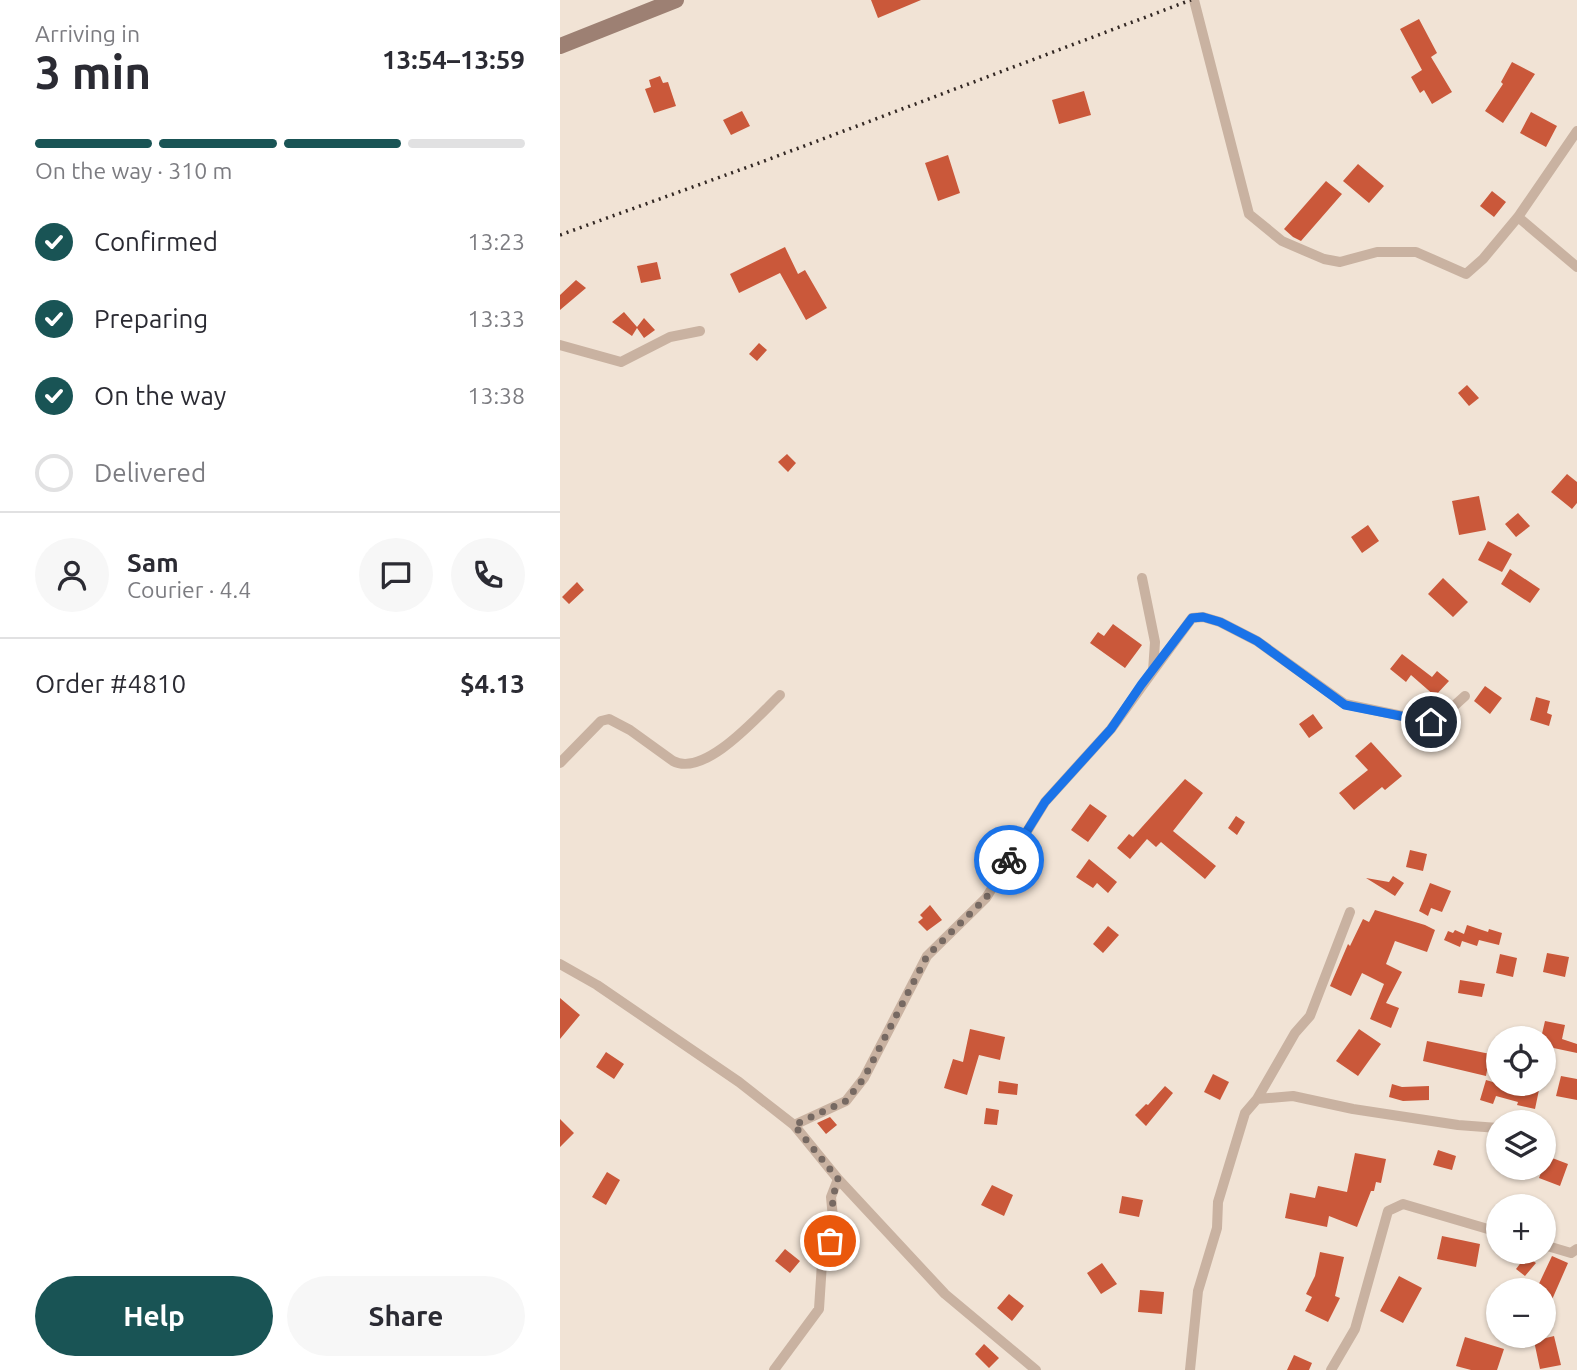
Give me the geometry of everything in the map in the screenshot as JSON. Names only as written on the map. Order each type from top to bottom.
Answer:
[{"type":"main road","points":[[560,46],[676,0]]},
{"type":"street","points":[[1194,0],[1249,214],[1282,241],[1324,259],[1340,262],[1377,252],[1416,252],[1466,274],[1483,260],[1518,217],[1577,131]]},
{"type":"street","points":[[1518,217],[1577,267]]},
{"type":"street","points":[[560,345],[621,362],[670,337],[700,331]]},
{"type":"street","points":[[1142,578],[1155,642],[1153,671]]},
{"type":"street","points":[[794,1125],[846,1101],[864,1078],[927,956],[986,898],[1045,802],[1111,729],[1192,618],[1203,617],[1220,622],[1257,641],[1345,705],[1431,722],[1444,715],[1465,696]]},
{"type":"street","points":[[560,763],[601,721],[610,719],[673,761],[679,764],[691,763],[728,747],[780,695]]},
{"type":"street","points":[[1190,1370],[1198,1291],[1217,1228],[1218,1202],[1245,1113],[1257,1098],[1295,1033],[1310,1016],[1350,912]]},
{"type":"street","points":[[560,964],[597,985],[739,1082],[794,1125],[838,1179],[945,1294],[1036,1370]]},
{"type":"street","points":[[1257,1098],[1293,1096],[1353,1109],[1486,1127]]},
{"type":"street","points":[[774,1370],[819,1309],[822,1263],[830,1241],[833,1218],[831,1197],[838,1179]]},
{"type":"street","points":[[1331,1370],[1355,1329],[1388,1211],[1404,1205],[1486,1228]]},
{"type":"street","points":[[1556,1249],[1571,1253],[1577,1249]]},
{"type":"building","points":[[871,0],[921,0],[878,18]]},
{"type":"building","points":[[1419,19],[1437,53],[1431,57],[1452,92],[1432,104],[1424,90],[1420,93],[1411,77],[1422,70],[1400,29]]},
{"type":"building","points":[[1512,62],[1535,74],[1503,123],[1485,111],[1503,84],[1501,82]]},
{"type":"building","points":[[660,76],[663,83],[668,82],[676,106],[654,113],[645,89],[651,87],[649,80]]},
{"type":"building","points":[[1084,91],[1091,115],[1059,124],[1052,100]]},
{"type":"building","points":[[742,111],[750,126],[731,135],[723,120]]},
{"type":"building","points":[[1531,112],[1557,126],[1546,147],[1520,133]]},
{"type":"building","points":[[948,155],[960,193],[938,201],[925,163]]},
{"type":"building","points":[[1358,164],[1384,186],[1369,203],[1343,181]]},
{"type":"building","points":[[1326,181],[1342,194],[1301,241],[1293,237],[1284,229]]},
{"type":"building","points":[[1492,191],[1506,202],[1494,217],[1480,206]]},
{"type":"building","points":[[785,247],[798,274],[805,270],[827,308],[806,320],[780,273],[739,293],[730,274]]},
{"type":"building","points":[[657,262],[661,279],[641,283],[637,266]]},
{"type":"building","points":[[576,280],[586,288],[560,310],[560,295]]},
{"type":"building","points":[[624,312],[637,327],[644,318],[655,330],[644,338],[637,328],[632,336],[612,322]]},
{"type":"building","points":[[759,343],[767,350],[757,361],[749,354]]},
{"type":"building","points":[[1467,385],[1479,398],[1469,406],[1458,393]]},
{"type":"building","points":[[787,454],[796,463],[788,472],[778,462]]},
{"type":"building","points":[[1567,474],[1577,482],[1577,503],[1572,509],[1551,492]]},
{"type":"building","points":[[1479,496],[1486,530],[1459,535],[1452,501]]},
{"type":"building","points":[[1518,513],[1530,526],[1516,537],[1505,524]]},
{"type":"building","points":[[1368,525],[1379,541],[1362,553],[1351,537]]},
{"type":"building","points":[[1488,541],[1512,554],[1502,572],[1478,560]]},
{"type":"building","points":[[1510,569],[1540,589],[1530,603],[1501,584]]},
{"type":"building","points":[[1443,578],[1468,602],[1453,617],[1428,594]]},
{"type":"building","points":[[577,582],[584,590],[569,604],[562,597]]},
{"type":"building","points":[[1113,624],[1142,645],[1125,668],[1090,643],[1098,632],[1104,636]]},
{"type":"building","points":[[1402,654],[1432,677],[1437,671],[1449,681],[1435,696],[1411,675],[1406,682],[1390,669]]},
{"type":"building","points":[[1485,686],[1502,698],[1490,714],[1474,701]]},
{"type":"building","points":[[1536,697],[1550,701],[1547,713],[1552,715],[1549,726],[1530,720]]},
{"type":"building","points":[[1313,714],[1323,728],[1309,738],[1299,724]]},
{"type":"building","points":[[1371,742],[1402,776],[1385,790],[1382,787],[1354,810],[1339,793],[1368,770],[1355,756]]},
{"type":"building","points":[[1185,779],[1203,793],[1173,831],[1216,866],[1205,879],[1161,842],[1156,847],[1147,839],[1130,859],[1117,848],[1129,834],[1133,837]]},
{"type":"building","points":[[1090,804],[1107,816],[1088,842],[1071,830]]},
{"type":"building","points":[[1236,816],[1245,822],[1237,835],[1228,828]]},
{"type":"building","points":[[1410,850],[1427,854],[1423,871],[1406,867]]},
{"type":"building","points":[[1089,859],[1117,882],[1108,893],[1097,883],[1093,888],[1076,877]]},
{"type":"building","points":[[1393,876],[1404,883],[1395,896],[1366,878],[1389,882]]},
{"type":"building","points":[[1430,883],[1451,891],[1442,912],[1431,908],[1428,916],[1419,911]]},
{"type":"building","points":[[930,905],[942,920],[927,931],[918,922],[923,918],[920,915]]},
{"type":"building","points":[[1375,910],[1435,930],[1427,952],[1395,941],[1386,964],[1402,972],[1386,1003],[1399,1008],[1391,1028],[1370,1019],[1384,984],[1362,973],[1351,996],[1330,986],[1348,944],[1350,946],[1363,919],[1369,922]]},
{"type":"building","points":[[1467,925],[1488,932],[1489,929],[1502,933],[1499,945],[1479,940],[1477,946],[1462,941],[1460,947],[1444,940],[1448,931],[1453,933],[1455,930],[1464,934]]},
{"type":"building","points":[[1108,926],[1119,935],[1103,953],[1093,944]]},
{"type":"building","points":[[1547,953],[1569,957],[1565,977],[1543,972]]},
{"type":"building","points":[[1500,954],[1517,958],[1513,977],[1496,973]]},
{"type":"building","points":[[1460,980],[1485,984],[1482,997],[1458,993]]},
{"type":"building","points":[[560,998],[580,1015],[560,1039]]},
{"type":"building","points":[[1545,1021],[1565,1025],[1562,1039],[1577,1044],[1577,1053],[1556,1049],[1556,1026],[1544,1026]]},
{"type":"building","points":[[970,1029],[1005,1037],[1000,1060],[979,1055],[967,1095],[944,1088],[953,1059],[963,1062]]},
{"type":"building","points":[[1359,1029],[1381,1044],[1358,1076],[1336,1061]]},
{"type":"building","points":[[1427,1041],[1486,1053],[1486,1076],[1423,1061]]},
{"type":"building","points":[[606,1052],[624,1064],[614,1079],[596,1067]]},
{"type":"building","points":[[1213,1074],[1229,1082],[1220,1100],[1204,1092]]},
{"type":"building","points":[[1561,1076],[1577,1079],[1577,1100],[1556,1096]]},
{"type":"building","points":[[1486,1080],[1486,1096],[1496,1096],[1493,1104],[1480,1100]]},
{"type":"building","points":[[999,1081],[1018,1084],[1017,1095],[998,1093]]},
{"type":"building","points":[[1392,1084],[1402,1087],[1429,1086],[1429,1100],[1403,1101],[1389,1097]]},
{"type":"building","points":[[1165,1086],[1173,1093],[1146,1126],[1135,1115]]},
{"type":"building","points":[[1496,1096],[1538,1096],[1535,1109],[1517,1105],[1518,1102]]},
{"type":"building","points":[[986,1108],[999,1110],[997,1125],[984,1124]]},
{"type":"building","points":[[830,1117],[837,1125],[826,1134],[817,1123]]},
{"type":"building","points":[[560,1119],[574,1133],[560,1147]]},
{"type":"building","points":[[1438,1150],[1456,1156],[1452,1170],[1433,1165]]},
{"type":"building","points":[[1355,1153],[1386,1159],[1381,1183],[1376,1182],[1374,1191],[1371,1191],[1357,1227],[1329,1216],[1327,1227],[1285,1218],[1290,1193],[1315,1198],[1318,1186],[1347,1192]]},
{"type":"building","points":[[1556,1159],[1568,1164],[1560,1186],[1544,1180],[1556,1180]]},
{"type":"building","points":[[607,1172],[620,1180],[606,1205],[592,1197]]},
{"type":"building","points":[[992,1185],[1013,1195],[1004,1216],[981,1205]]},
{"type":"building","points":[[1122,1196],[1143,1200],[1139,1217],[1119,1213]]},
{"type":"building","points":[[1442,1236],[1480,1244],[1476,1267],[1437,1259]]},
{"type":"building","points":[[785,1249],[800,1261],[790,1273],[775,1261]]},
{"type":"building","points":[[1320,1252],[1344,1257],[1335,1296],[1340,1298],[1328,1322],[1305,1311],[1312,1297],[1306,1294],[1315,1276]]},
{"type":"building","points":[[1556,1258],[1568,1263],[1556,1290],[1556,1278],[1542,1278],[1548,1264],[1556,1264]]},
{"type":"building","points":[[1102,1263],[1117,1284],[1101,1294],[1087,1273]]},
{"type":"building","points":[[1520,1264],[1535,1264],[1525,1276],[1516,1269]]},
{"type":"building","points":[[1399,1276],[1422,1288],[1403,1323],[1380,1311]]},
{"type":"building","points":[[1140,1290],[1164,1292],[1162,1314],[1138,1312]]},
{"type":"building","points":[[1009,1294],[1024,1306],[1012,1321],[997,1308]]},
{"type":"building","points":[[1465,1337],[1486,1343],[1486,1348],[1504,1349],[1497,1370],[1471,1370],[1456,1366]]},
{"type":"building","points":[[984,1344],[999,1358],[989,1368],[975,1354]]},
{"type":"building","points":[[1556,1344],[1561,1365],[1540,1369],[1536,1348],[1556,1348]]},
{"type":"building","points":[[1294,1355],[1312,1363],[1309,1370],[1287,1370]]},
{"type":"railway","points":[[560,235],[1191,0]]},
{"type":"way so far","points":[[830,1241],[833,1218],[831,1197],[838,1179],[794,1125],[846,1101],[864,1078],[927,956],[986,898],[1009,860]]},
{"type":"route","points":[[1009,860],[1045,802],[1111,729],[1192,618],[1203,617],[1220,622],[1257,641],[1345,705],[1431,722]]}]
